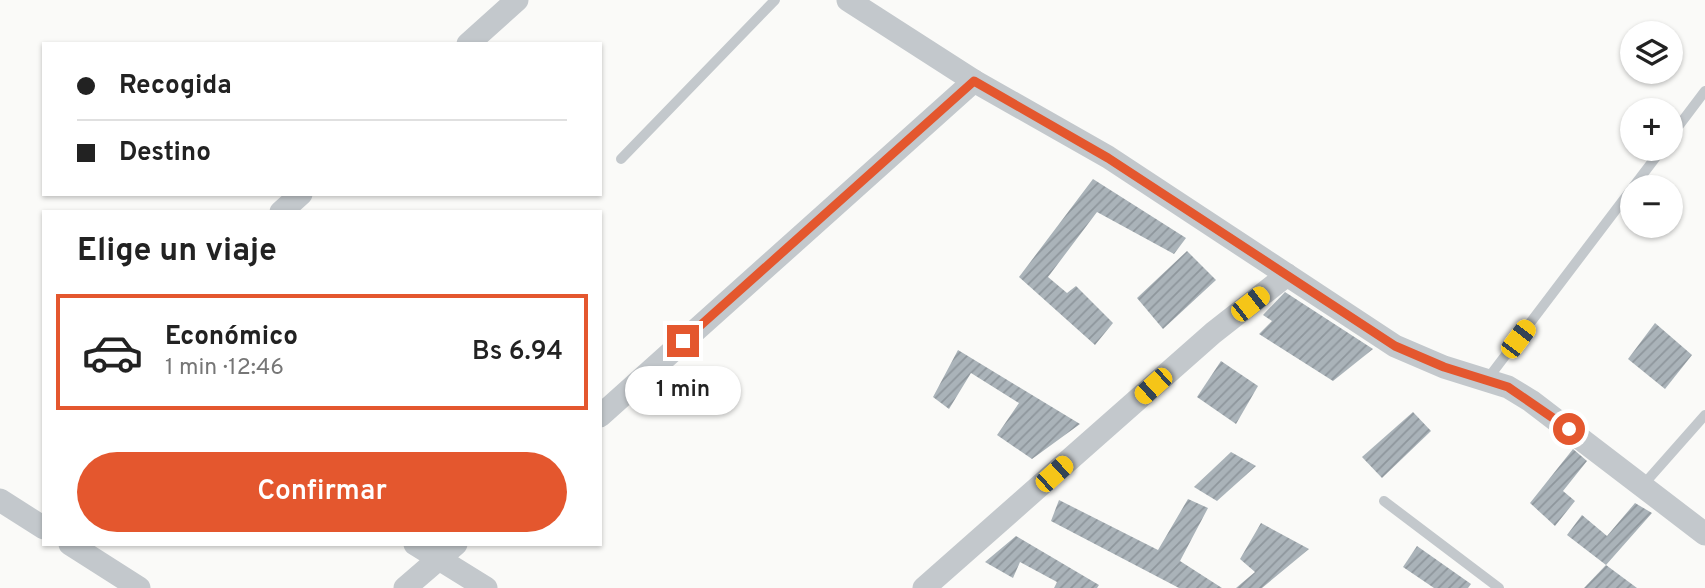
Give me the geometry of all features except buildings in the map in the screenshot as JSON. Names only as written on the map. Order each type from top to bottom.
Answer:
[{"type":"street","points":[[470,42],[517,0]]},
{"type":"street","points":[[848,0],[974,81],[1108,158],[1395,346],[1508,387],[1531,401],[1644,484],[1705,534]]},
{"type":"street","points":[[602,414],[974,81]]},
{"type":"street","points":[[283,210],[298,196]]},
{"type":"street","points":[[924,588],[1213,333],[1287,275]]},
{"type":"street","points":[[0,500],[42,527]]},
{"type":"street","points":[[73,546],[139,588]]},
{"type":"street","points":[[423,546],[448,552],[486,588]]},
{"type":"street","points":[[405,588],[448,552]]},
{"type":"lane","points":[[621,159],[775,0]]},
{"type":"lane","points":[[1683,120],[1705,91]]},
{"type":"lane","points":[[1486,381],[1652,161]]},
{"type":"lane","points":[[1644,484],[1705,415]]},
{"type":"lane","points":[[1384,501],[1499,588]]},
{"type":"route","points":[[683,341],[974,81],[1108,158],[1395,346],[1444,367],[1508,387],[1569,429]]}]
